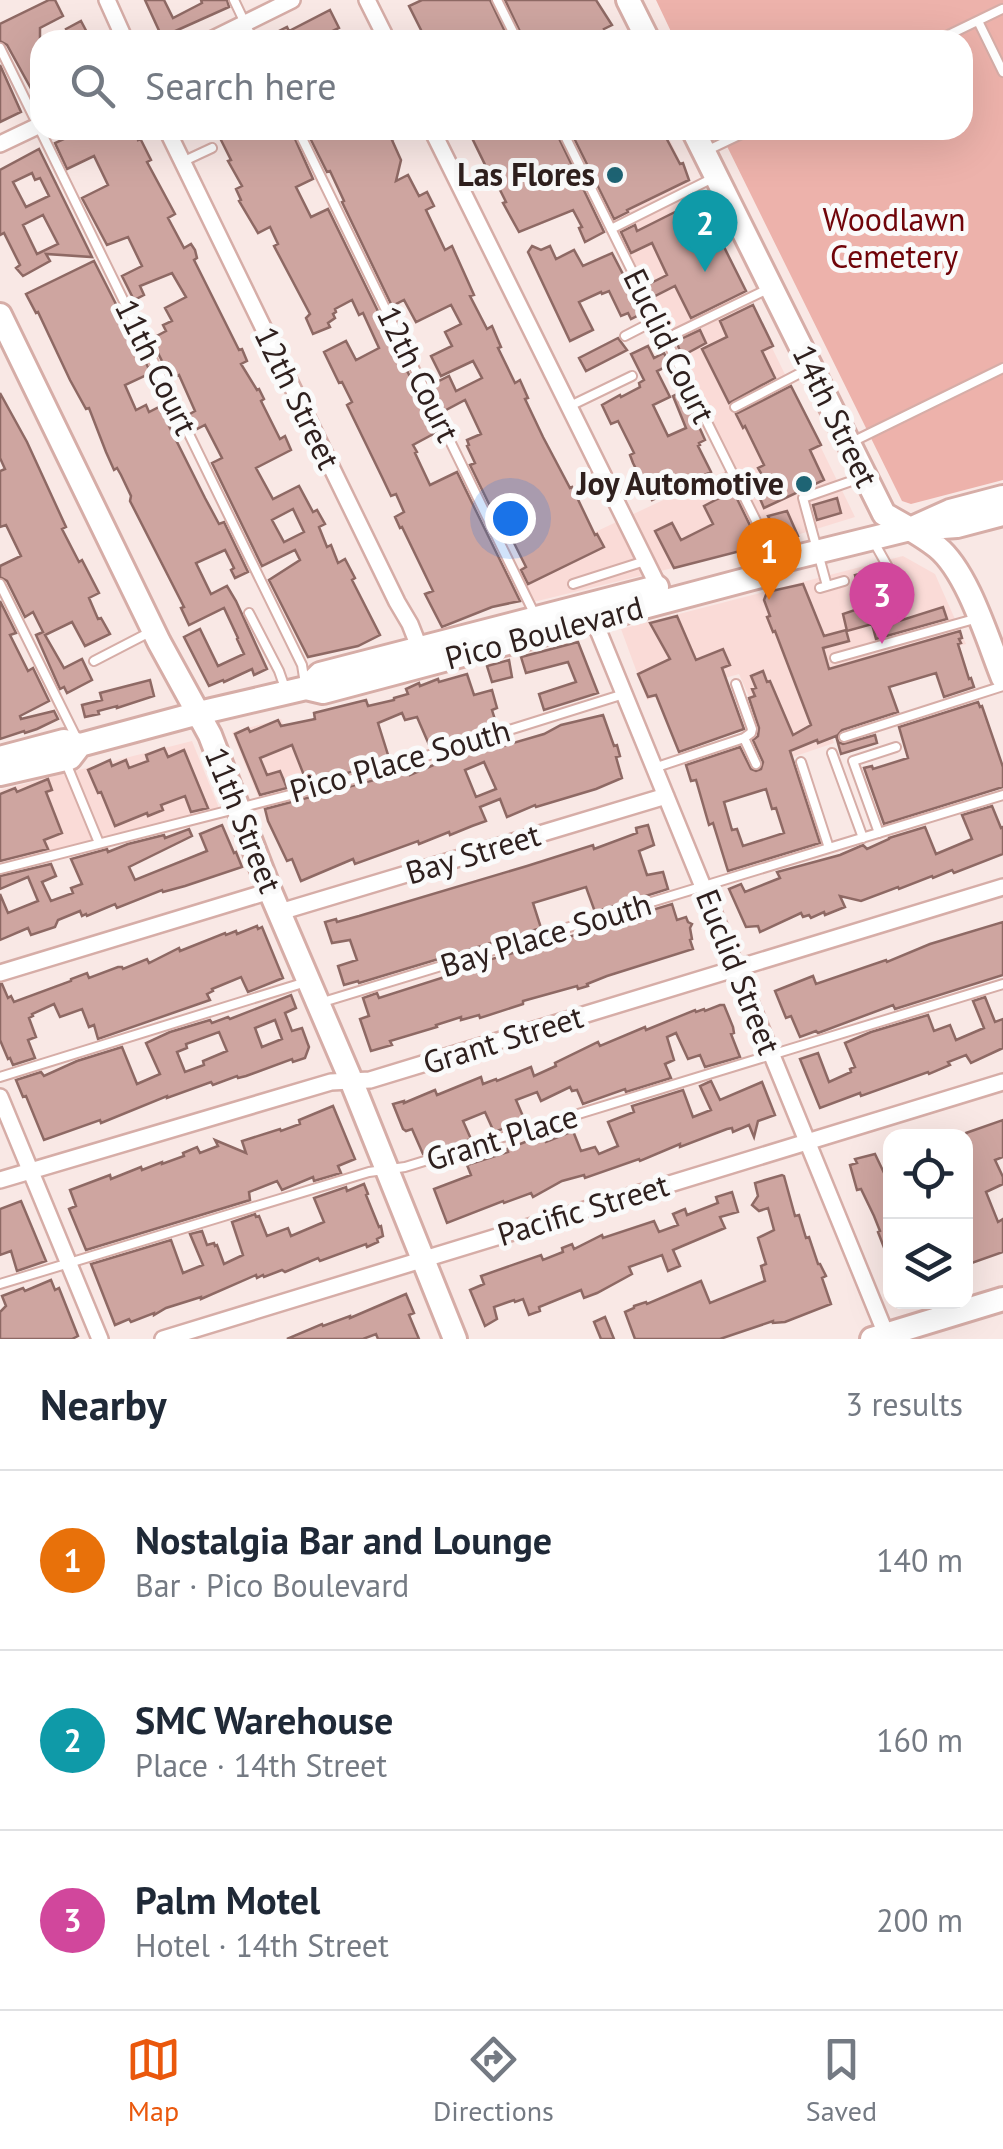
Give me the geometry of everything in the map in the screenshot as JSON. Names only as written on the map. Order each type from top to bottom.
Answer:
[{"type":"street","points":[[107,0],[120,30]]},
{"type":"street","points":[[231,30],[292,0]]},
{"type":"street","points":[[368,0],[383,30]]},
{"type":"street","points":[[628,0],[643,30]]},
{"type":"street","points":[[0,144],[30,129]]},
{"type":"street","name":"12th Street","points":[[172,140],[423,657]]},
{"type":"street","points":[[437,140],[662,593]]},
{"type":"street","name":"14th Street","points":[[698,140],[884,514],[937,546],[951,562],[953,582],[978,618],[1003,678]]},
{"type":"street","name":"11th Street","points":[[0,315],[154,630],[199,713],[454,1339]]},
{"type":"street","name":"Pico Boulevard","points":[[0,774],[199,713],[296,691],[320,674],[423,657],[662,593],[758,561],[776,562],[910,529],[950,512],[1003,497]]},
{"type":"street","name":"Pico Boulevard","points":[[910,529],[957,526],[1003,514]]},
{"type":"street","name":"Pico Boulevard","points":[[662,593],[694,601],[736,590],[764,575],[776,562]]},
{"type":"street","name":"Pico Boulevard","points":[[423,657],[536,618],[591,612],[633,617],[662,593]]},
{"type":"street","name":"Euclid Street","points":[[591,612],[807,1141],[882,1338]]},
{"type":"street","name":"Pico Boulevard","points":[[0,758],[64,741],[72,752]]},
{"type":"street","name":"Bay Street","points":[[0,973],[666,796]]},
{"type":"street","name":"Grant Street","points":[[0,1180],[331,1082],[370,1080],[1003,887]]},
{"type":"street","name":"Pacific Street","points":[[162,1339],[1003,1082]]},
{"type":"street","points":[[0,1097],[100,1339]]},
{"type":"street","points":[[882,1338],[1003,1299]]},
{"type":"lane","points":[[234,0],[249,30]]},
{"type":"lane","points":[[497,0],[512,30]]},
{"type":"lane","points":[[959,30],[1002,9]]},
{"type":"lane","points":[[978,21],[1003,72]]},
{"type":"lane","name":"11th Court","points":[[0,48],[30,107]]},
{"type":"lane","name":"11th Court","points":[[46,140],[302,665],[296,691]]},
{"type":"lane","name":"12th Court","points":[[303,140],[536,618]]},
{"type":"lane","name":"Euclid Court","points":[[567,140],[776,562]]},
{"type":"lane","points":[[704,152],[729,140]]},
{"type":"lane","points":[[182,162],[212,148]]},
{"type":"lane","points":[[611,229],[716,176]]},
{"type":"lane","points":[[675,334],[772,288]]},
{"type":"lane","points":[[625,336],[656,320]]},
{"type":"lane","points":[[735,406],[811,368]]},
{"type":"lane","points":[[848,444],[1003,368]]},
{"type":"lane","points":[[570,406],[632,376]]},
{"type":"lane","points":[[844,581],[824,587],[803,498],[864,477]]},
{"type":"lane","points":[[872,539],[889,569],[897,600]]},
{"type":"lane","points":[[574,584],[646,560]]},
{"type":"lane","points":[[0,584],[72,752],[99,843]]},
{"type":"lane","points":[[249,613],[279,671],[296,691]]},
{"type":"lane","points":[[835,658],[978,618]]},
{"type":"lane","points":[[94,660],[154,630]]},
{"type":"lane","points":[[844,738],[1003,678]]},
{"type":"lane","points":[[654,768],[751,733],[736,684]]},
{"type":"lane","name":"Pico Place South","points":[[0,868],[353,778],[624,694]]},
{"type":"lane","points":[[744,738],[756,764]]},
{"type":"lane","points":[[879,833],[853,761],[896,747]]},
{"type":"lane","points":[[832,753],[863,838]]},
{"type":"lane","points":[[801,762],[829,848]]},
{"type":"lane","name":"Bay Place South","points":[[0,1077],[704,887],[1003,796]]},
{"type":"lane","name":"Grant Place","points":[[0,1284],[369,1172],[406,1167],[1003,984]]},
{"type":"shaded area","points":[[573,140],[670,140],[855,517],[771,543]]},
{"type":"shaded area","points":[[727,470],[763,546],[525,604],[508,573]]},
{"type":"shaded area","points":[[903,556],[935,574],[966,644],[816,689],[834,743],[778,762],[739,674],[647,700],[621,629]]},
{"type":"shaded area","points":[[281,719],[307,786],[259,799],[232,732]]},
{"type":"shaded area","points":[[192,741],[219,808],[0,866],[0,790]]},
{"type":"green space","name":"Woodlawn Cemetery","points":[[656,0],[1003,0],[1003,480],[911,504],[902,501],[724,140],[973,140],[973,30],[670,30]]},
{"type":"building","points":[[49,0],[55,0],[63,16],[40,30],[30,30],[30,87],[7,45],[0,41],[0,24]]},
{"type":"building","points":[[145,0],[164,0],[173,18],[202,3],[201,0],[227,0],[229,7],[178,30],[159,30]]},
{"type":"building","points":[[422,0],[490,0],[504,30],[421,30],[409,6]]},
{"type":"building","points":[[505,0],[596,0],[612,25],[605,30],[519,30]]},
{"type":"building","points":[[330,10],[339,28],[335,30],[291,30]]},
{"type":"building","points":[[81,21],[86,30],[66,30]]},
{"type":"building","points":[[0,65],[21,112],[0,122]]},
{"type":"building","points":[[61,140],[141,140],[151,160],[147,162],[175,214],[168,218],[184,248],[191,244],[195,250],[194,260],[247,361],[241,364],[259,389],[280,439],[285,436],[291,450],[256,468],[273,499],[299,486],[313,512],[317,510],[325,524],[319,527],[327,547],[331,545],[338,563],[345,559],[380,635],[358,646],[308,657],[269,580],[300,560],[295,550],[262,566],[212,463],[222,458],[205,425],[195,430],[188,415],[195,411],[179,375],[171,379],[151,339],[166,331],[163,325],[172,321],[165,308],[186,297],[172,273],[140,286],[144,295],[134,300],[122,276],[142,266],[128,237],[107,245],[82,198],[108,185],[94,156],[67,169],[55,143]],"holes":[[[293,509],[304,532],[284,542],[272,520]]]},
{"type":"building","points":[[221,140],[295,140],[313,179],[296,187],[311,217],[328,209],[437,432],[413,445],[430,485],[457,472],[520,601],[492,607],[442,627],[425,594],[433,591],[395,517],[404,512],[396,494],[391,496],[347,405],[352,402],[324,352],[346,341],[356,360],[379,348],[363,313],[359,315],[352,300],[335,309],[330,327],[313,334],[306,318],[310,314],[274,246],[278,244],[270,227],[258,233],[239,201],[236,189],[242,186],[228,161],[231,160]]},
{"type":"building","points":[[311,140],[392,140],[401,160],[396,181],[408,175],[419,196],[427,192],[434,206],[426,210],[445,250],[452,246],[474,295],[470,296],[487,329],[492,326],[515,383],[520,380],[543,437],[604,547],[528,584],[521,570],[526,567],[512,539],[507,541],[470,465],[475,463],[467,440],[481,434],[465,400],[444,411],[431,385],[449,376],[456,391],[482,378],[473,361],[441,376],[431,356],[452,346],[445,332],[461,324],[451,305],[416,322],[404,300],[392,306],[330,171],[327,172]]},
{"type":"building","points":[[473,140],[560,140],[604,232],[585,242],[573,210],[519,232]]},
{"type":"building","points":[[575,140],[667,140],[689,180],[614,219]]},
{"type":"building","points":[[39,149],[92,257],[46,254],[50,261],[23,276],[16,268],[20,265],[4,233],[0,235],[0,170]],"holes":[[[32,173],[35,180],[40,178],[49,196],[26,207],[13,182]],[[43,215],[58,244],[37,254],[23,225]]]},
{"type":"building","points":[[699,200],[709,215],[700,219],[715,251],[724,247],[746,291],[691,318],[675,286],[653,297],[647,285],[667,275],[652,243],[631,253],[621,232],[635,225],[637,231]]},
{"type":"building","points":[[532,246],[541,250],[550,246],[556,259],[574,250],[583,266],[612,253],[643,313],[631,319],[628,313],[621,316],[609,291],[601,292],[579,302],[593,330],[570,341],[528,252]]},
{"type":"building","points":[[94,261],[151,373],[125,385],[136,410],[146,405],[149,412],[163,405],[168,414],[164,416],[205,498],[219,524],[224,522],[248,572],[235,578],[225,550],[196,563],[211,594],[227,586],[236,601],[267,669],[254,675],[252,669],[209,686],[184,637],[200,629],[218,666],[244,654],[224,608],[189,625],[121,475],[117,468],[114,470],[89,408],[86,409],[26,294]]},
{"type":"building","points":[[753,305],[773,346],[762,351],[775,378],[729,403],[702,349],[727,337],[720,321]]},
{"type":"building","points":[[700,330],[706,343],[682,356],[676,341]]},
{"type":"building","points":[[618,338],[627,350],[586,371],[579,358]]},
{"type":"building","points":[[648,346],[654,358],[664,353],[670,365],[657,371],[670,397],[653,405],[668,436],[686,428],[673,396],[683,391],[705,440],[698,446],[711,472],[652,500],[618,421],[611,424],[602,405],[640,387],[644,380],[631,354]]},
{"type":"building","points":[[791,386],[821,445],[810,450],[824,480],[764,508],[758,494],[753,497],[746,483],[762,475],[758,468],[764,465],[736,414]]},
{"type":"building","points":[[0,393],[66,527],[62,529],[99,593],[89,598],[110,634],[85,646],[72,622],[45,635],[64,668],[82,659],[92,680],[67,693],[64,687],[60,689],[36,635],[43,632],[33,612],[25,617],[7,581],[0,577],[0,566],[21,556],[6,525],[0,527],[0,471],[5,469],[0,458]]},
{"type":"building","points":[[725,474],[760,546],[674,568],[655,531],[672,523],[681,540],[713,524],[704,506],[723,496],[714,480]]},
{"type":"building","points":[[837,498],[841,513],[817,520],[813,505]]},
{"type":"building","points":[[787,511],[798,536],[781,541],[768,516]]},
{"type":"building","points":[[880,568],[896,622],[943,607],[947,619],[876,639],[872,624],[847,631],[843,614],[864,607],[855,575]]},
{"type":"building","points":[[803,584],[824,636],[846,630],[849,641],[823,648],[829,669],[960,631],[962,638],[958,644],[974,687],[944,697],[936,673],[889,687],[898,712],[842,730],[837,736],[843,744],[875,735],[877,743],[841,754],[836,736],[790,751],[820,843],[728,871],[696,780],[691,781],[686,765],[740,747],[751,769],[761,769],[763,762],[753,740],[759,728],[749,698],[755,696],[752,689],[756,688],[751,676],[763,671],[793,735],[811,725],[767,617],[767,592]],"holes":[[[766,789],[772,809],[776,808],[784,833],[743,846],[737,829],[732,830],[724,802]]]},
{"type":"building","points":[[0,601],[16,633],[10,635],[28,671],[33,668],[49,701],[20,716],[21,719],[54,711],[58,719],[0,739]]},
{"type":"building","points":[[677,616],[696,660],[723,649],[730,665],[722,668],[744,729],[679,752],[656,695],[648,697],[638,674],[670,659],[650,623]]},
{"type":"building","points":[[578,642],[598,693],[544,710],[539,694],[576,682],[568,662],[526,673],[521,657]]},
{"type":"building","points":[[509,660],[512,677],[492,682],[487,666]]},
{"type":"building","points":[[467,674],[474,695],[492,690],[497,726],[430,747],[417,717],[405,720],[402,713],[378,723],[389,758],[307,783],[292,745],[260,758],[267,775],[280,771],[287,788],[260,795],[235,734],[278,720],[281,726],[315,719],[314,713],[366,700],[368,706],[394,700],[419,683],[420,686]]},
{"type":"building","points":[[150,680],[154,696],[85,717],[82,705],[102,700],[100,693]]},
{"type":"building","points":[[978,702],[1003,767],[1003,787],[884,824],[864,768],[908,758],[899,727]]},
{"type":"building","points":[[603,715],[614,746],[617,745],[622,778],[507,817],[500,799],[480,807],[486,821],[355,864],[353,859],[301,881],[268,821],[265,809],[378,779],[379,782],[409,770],[410,775],[436,764],[435,761],[501,740],[503,746]],"holes":[[[484,762],[496,789],[476,797],[465,770]]]},
{"type":"building","points":[[164,748],[168,757],[184,750],[208,808],[191,812],[185,796],[161,805],[163,810],[115,826],[88,770],[110,760],[112,766],[126,760],[129,768],[148,761],[146,755]]},
{"type":"building","points":[[48,779],[52,790],[46,792],[62,833],[44,840],[48,849],[0,861],[0,794],[15,788],[17,792]]},
{"type":"building","points":[[992,806],[1003,827],[1003,854],[861,901],[840,896],[845,907],[825,915],[824,912],[811,918],[801,913],[760,932],[758,926],[746,927],[729,889],[741,884],[745,892],[780,878],[777,872],[863,845],[867,849],[925,827],[936,854],[972,839],[962,815]]},
{"type":"building","points":[[222,825],[242,867],[162,890],[117,908],[115,904],[87,916],[80,911],[58,920],[55,927],[31,935],[28,928],[0,940],[0,894],[8,913],[38,901],[28,877],[0,889],[0,876],[51,864],[56,876],[42,882],[51,901],[73,893],[71,888],[82,884],[71,859],[189,829],[192,836],[129,867],[135,880],[207,851],[200,834]]},
{"type":"building","points":[[648,825],[654,845],[639,851],[647,875],[663,872],[668,889],[595,912],[586,887],[533,903],[541,928],[344,985],[338,966],[357,960],[350,940],[332,943],[325,922],[359,916],[593,845],[594,849]]},
{"type":"building","points":[[672,904],[677,920],[686,917],[692,924],[693,949],[480,1018],[461,1017],[371,1051],[360,1019],[369,1016],[363,998],[377,993],[379,998],[479,966],[478,963]]},
{"type":"building","points":[[1003,922],[1003,975],[895,1009],[893,1005],[818,1033],[800,1037],[791,1016],[786,1018],[775,991],[813,976],[816,984]]},
{"type":"building","points":[[262,927],[283,978],[248,992],[241,977],[212,989],[207,994],[210,1000],[98,1039],[94,1025],[89,1027],[82,1009],[60,1017],[54,1004],[29,1018],[36,1037],[28,1040],[35,1058],[13,1065],[8,1059],[0,1040],[0,984],[14,1002],[87,973],[89,978],[147,959],[149,963],[179,948],[180,951],[225,933],[237,934]]},
{"type":"building","points":[[291,995],[296,1008],[285,1013],[292,1031],[302,1028],[309,1047],[305,1058],[213,1085],[211,1082],[44,1140],[16,1080],[41,1072],[44,1076],[122,1047],[137,1084],[160,1074],[146,1043],[210,1020],[212,1023]],"holes":[[[275,1020],[282,1039],[262,1047],[255,1028]],[[219,1032],[227,1051],[185,1072],[177,1052],[187,1048],[186,1044]]]},
{"type":"building","points":[[985,997],[995,1022],[1003,1019],[1003,1048],[971,1063],[966,1055],[929,1074],[820,1108],[800,1059],[818,1053],[829,1082],[855,1067],[845,1043],[928,1015],[934,1031],[950,1025],[956,1040],[984,1028],[973,1001]]},
{"type":"building","points":[[724,1005],[733,1027],[731,1034],[740,1057],[705,1067],[700,1055],[688,1059],[676,1033],[667,1037],[674,1060],[665,1064],[671,1078],[583,1104],[577,1090],[570,1087],[541,1101],[537,1092],[516,1100],[525,1121],[494,1132],[485,1112],[463,1121],[471,1139],[423,1154],[412,1129],[403,1129],[393,1104],[435,1090],[437,1095],[481,1077],[483,1084],[497,1081],[531,1067],[534,1076],[598,1042],[600,1046],[645,1027],[646,1030],[695,1010]]},
{"type":"building","points":[[711,1081],[720,1100],[762,1082],[775,1115],[758,1121],[754,1137],[749,1125],[733,1132],[732,1128],[727,1129],[640,1161],[562,1181],[533,1197],[531,1193],[503,1201],[447,1223],[434,1189],[471,1175],[467,1165],[508,1152],[507,1149],[542,1133],[546,1142],[573,1131],[581,1151],[595,1147],[599,1154],[618,1146],[608,1122],[634,1112],[632,1106],[683,1090],[693,1117],[711,1110],[700,1086]]},
{"type":"building","points":[[333,1106],[355,1159],[338,1166],[341,1173],[314,1181],[313,1177],[282,1190],[277,1181],[249,1192],[250,1200],[86,1250],[69,1209],[76,1206],[70,1190],[110,1175],[111,1179],[141,1167],[142,1170],[162,1164],[197,1147],[200,1153],[218,1146],[215,1140],[246,1153],[242,1141],[300,1124],[299,1120]]},
{"type":"building","points":[[1003,1120],[1003,1157],[995,1160],[1003,1184],[986,1192],[998,1222],[1003,1219],[1003,1252],[973,1263],[973,1219],[973,1131]]},
{"type":"building","points":[[875,1154],[883,1171],[883,1245],[874,1216],[861,1189],[857,1190],[850,1165],[857,1163],[855,1159]]},
{"type":"building","points":[[782,1175],[795,1216],[799,1215],[826,1276],[822,1278],[831,1304],[785,1322],[773,1321],[720,1339],[635,1339],[625,1312],[634,1306],[701,1281],[710,1303],[765,1281],[761,1266],[766,1264],[758,1238],[774,1230],[768,1208],[759,1211],[752,1205],[758,1196],[755,1183]]},
{"type":"building","points":[[364,1184],[381,1226],[383,1236],[378,1242],[320,1261],[318,1258],[285,1272],[257,1278],[256,1275],[201,1299],[115,1325],[91,1264],[171,1240],[183,1273],[203,1265],[190,1234],[202,1231],[207,1245],[217,1245],[224,1264],[243,1255],[232,1222],[255,1214],[267,1236],[288,1228],[291,1236],[324,1222],[314,1198]]},
{"type":"building","points":[[732,1192],[738,1212],[720,1217],[725,1228],[673,1250],[680,1266],[668,1271],[662,1255],[629,1267],[632,1274],[597,1293],[584,1298],[581,1290],[529,1315],[523,1299],[514,1300],[494,1307],[497,1319],[485,1326],[470,1290],[484,1284],[481,1276],[541,1255],[543,1260],[572,1244],[574,1249],[602,1235],[603,1238],[654,1221],[659,1232],[678,1225],[673,1214],[685,1209],[687,1215],[718,1203],[716,1197]]},
{"type":"building","points":[[21,1201],[46,1261],[17,1271],[11,1251],[0,1255],[0,1209]]},
{"type":"building","points":[[51,1280],[55,1290],[59,1288],[78,1336],[0,1339],[0,1312],[6,1306],[2,1296]]},
{"type":"building","points":[[406,1294],[419,1339],[378,1339],[376,1334],[363,1339],[287,1339],[322,1324],[350,1318]]},
{"type":"building","points":[[605,1317],[614,1339],[601,1339],[594,1322]]},
{"type":"place","name":"Las Flores","points":[[615,175]]},
{"type":"place","name":"SMC Warehouse","points":[[705,272]]},
{"type":"place","name":"Joy Automotive","points":[[804,484]]},
{"type":"place","name":"Nostalgia Bar and Lounge","points":[[769,600]]},
{"type":"place","name":"Palm Motel","points":[[882,644]]}]
